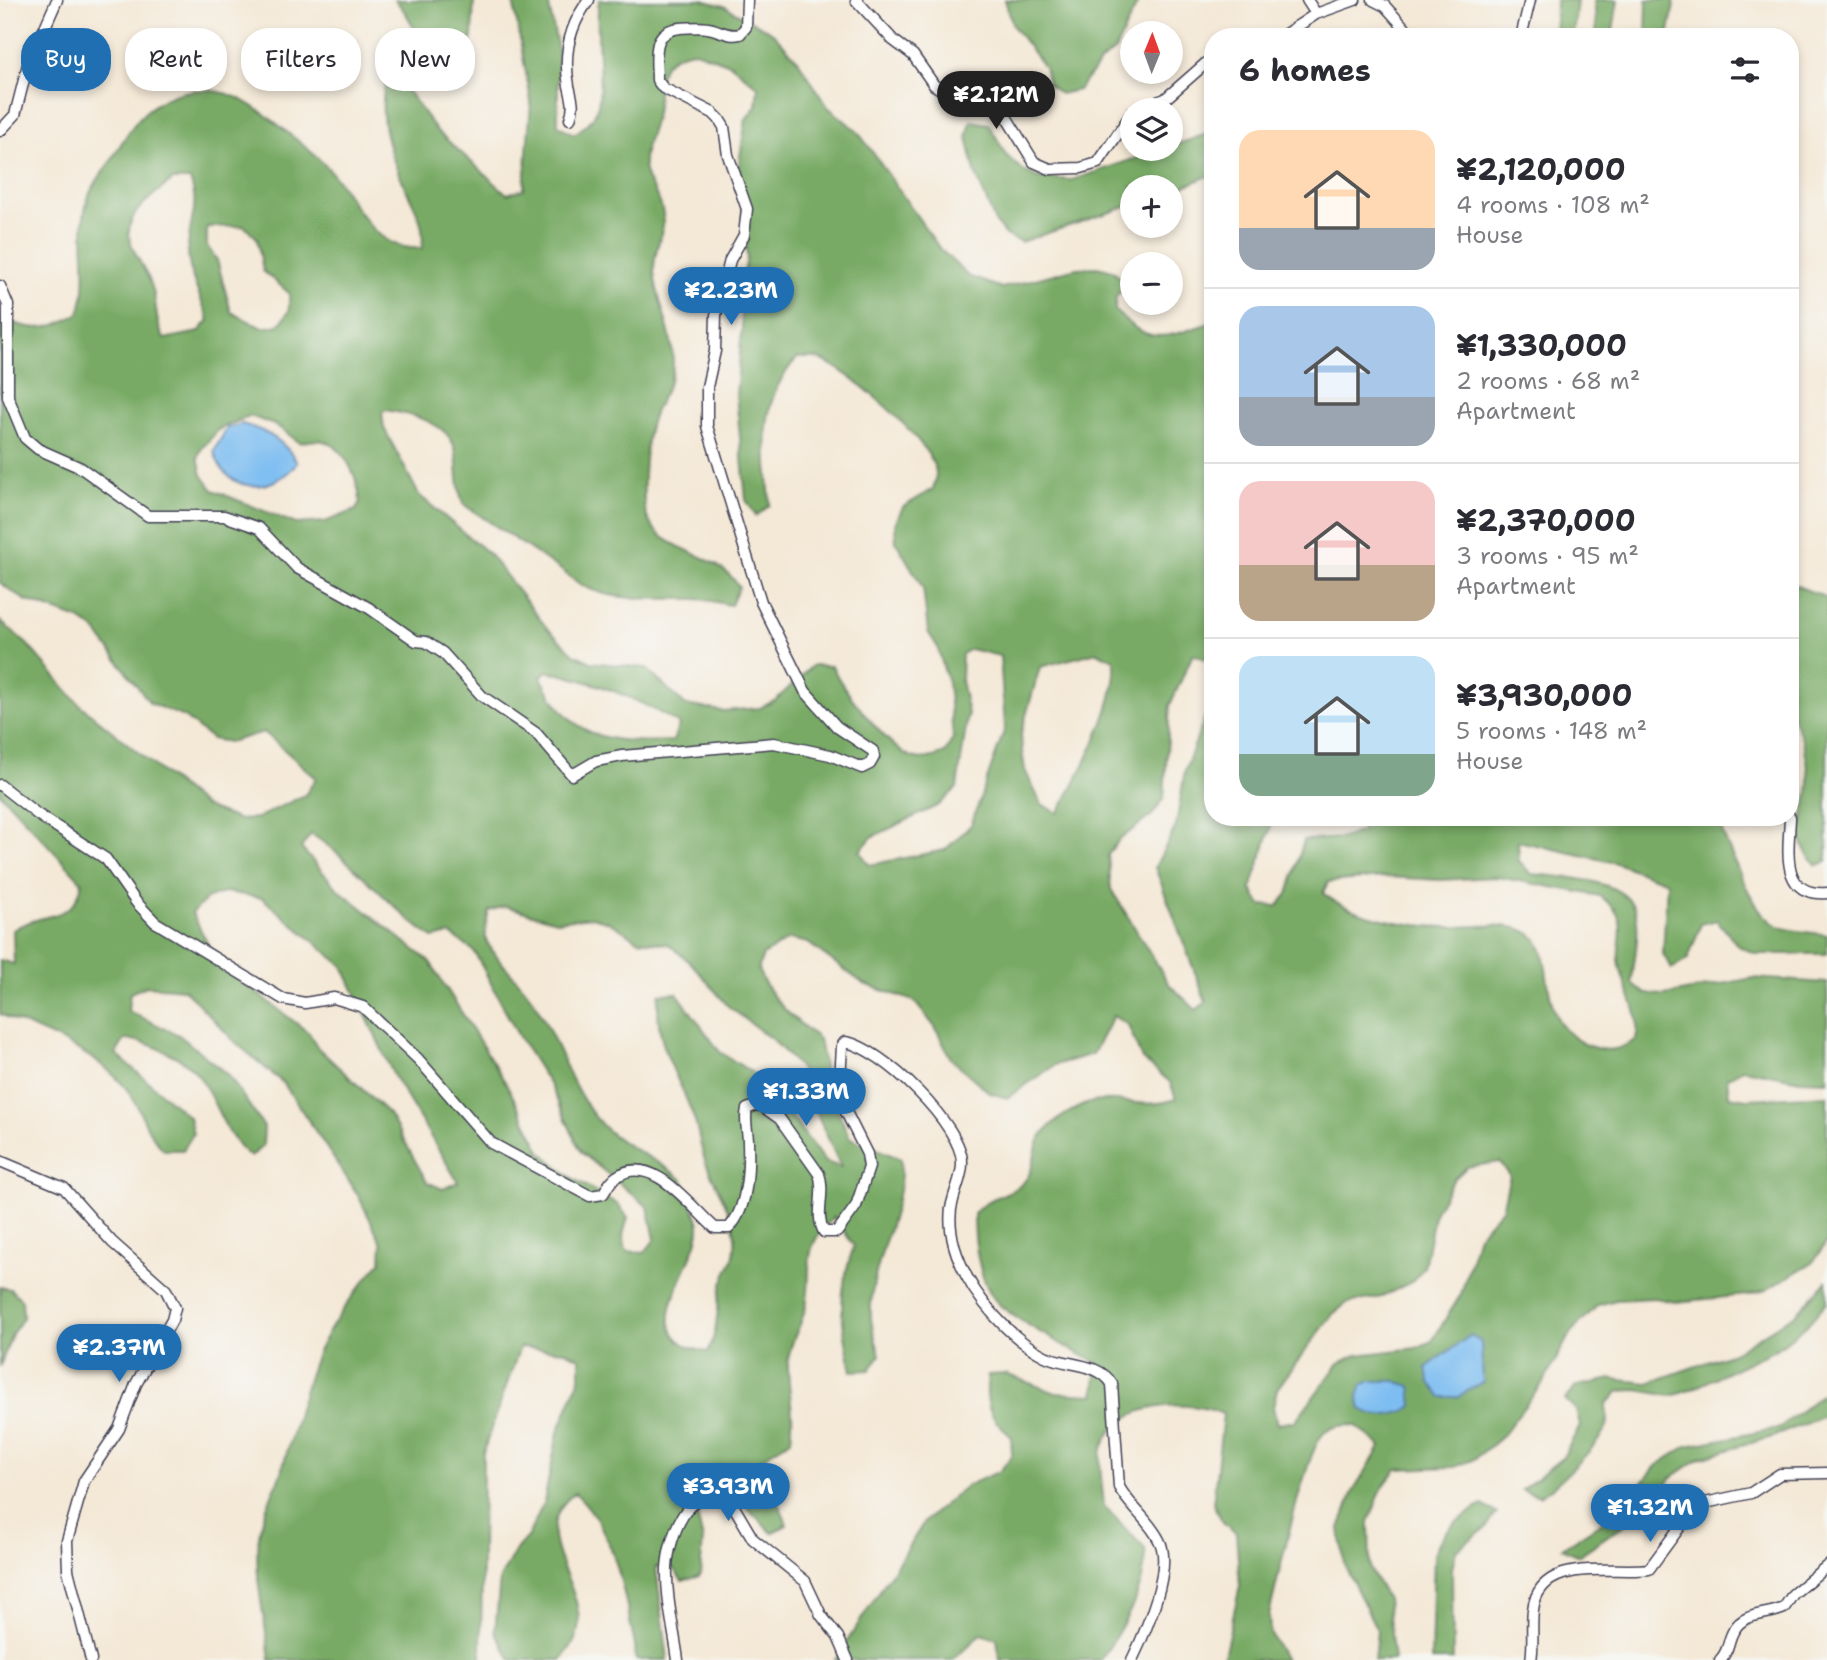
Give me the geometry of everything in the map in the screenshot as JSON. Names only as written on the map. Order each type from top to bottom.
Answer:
[{"type":"street","points":[[0,131],[15,115],[27,68],[57,0]]},
{"type":"street","points":[[570,119],[573,102],[567,48],[578,15],[589,0]]},
{"type":"street","points":[[0,286],[8,305],[8,397],[25,438],[38,449],[80,468],[148,516],[224,516],[259,528],[297,568],[369,608],[416,641],[426,642],[443,653],[482,696],[536,733],[572,775],[596,761],[622,756],[774,743],[830,755],[862,768],[870,764],[874,757],[873,751],[837,727],[805,691],[761,602],[709,434],[707,387],[715,351],[716,315],[730,260],[744,235],[747,209],[729,155],[724,127],[713,113],[679,97],[657,80],[657,42],[661,34],[669,29],[707,27],[732,36],[740,34],[746,27],[747,0]]},
{"type":"street","points":[[856,0],[893,40],[913,55],[934,85],[942,90],[986,98],[993,102],[1005,115],[1034,162],[1050,169],[1081,168],[1098,163],[1120,131]]},
{"type":"street","points":[[1307,0],[1316,14]]},
{"type":"street","points":[[1294,28],[1316,14],[1355,0]]},
{"type":"street","points":[[1373,0],[1385,6],[1405,28]]},
{"type":"street","points":[[1523,28],[1530,0]]},
{"type":"street","points":[[1166,98],[1204,65]]},
{"type":"street","points":[[0,785],[37,814],[106,859],[136,902],[155,922],[283,999],[305,1003],[334,998],[363,1007],[418,1059],[491,1143],[590,1196],[603,1194],[616,1177],[637,1171],[668,1182],[692,1202],[715,1228],[729,1228],[738,1218],[745,1191],[748,1144],[745,1117],[747,1109],[759,1104],[780,1119],[819,1174],[822,1184],[819,1224],[824,1232],[837,1232],[856,1206],[869,1167],[867,1154],[839,1098],[842,1046],[845,1042],[858,1044],[882,1060],[909,1081],[961,1148],[962,1163],[951,1203],[951,1233],[960,1264],[978,1294],[1008,1329],[1032,1349],[1049,1358],[1098,1371],[1107,1376],[1112,1384],[1119,1487],[1126,1500],[1159,1539],[1165,1558],[1142,1640],[1132,1660]]},
{"type":"street","points":[[1790,826],[1790,874],[1800,888],[1818,894],[1827,893]]},
{"type":"street","points":[[0,1161],[64,1188],[112,1242],[166,1290],[175,1308],[172,1320],[136,1384],[119,1429],[84,1481],[67,1541],[68,1570],[91,1660]]},
{"type":"street","points":[[1531,1660],[1533,1609],[1538,1591],[1556,1577],[1578,1569],[1649,1569],[1696,1505],[1751,1493],[1780,1474],[1827,1473]]},
{"type":"street","points":[[678,1660],[668,1606],[667,1566],[684,1513],[696,1497],[712,1493],[730,1500],[752,1539],[801,1575],[821,1615],[838,1637],[848,1660]]},
{"type":"street","points":[[1720,1660],[1729,1651],[1733,1631],[1744,1619],[1784,1608],[1793,1594],[1827,1566]]},
{"type":"green space","points":[[395,0],[474,0],[472,28],[413,28],[404,10]]},
{"type":"green space","points":[[513,0],[548,0],[558,50],[558,125],[574,134],[592,118],[599,102],[599,0],[702,0],[724,6],[773,33],[797,59],[828,107],[856,130],[867,144],[940,249],[968,276],[1002,288],[1076,268],[1097,267],[1114,271],[1120,277],[1120,292],[1116,297],[1115,310],[1139,330],[1160,336],[1204,325],[1204,659],[1193,654],[1170,705],[1164,799],[1152,815],[1118,841],[1108,855],[1111,889],[1169,984],[1196,1010],[1206,1002],[1155,867],[1176,826],[1185,770],[1204,720],[1204,826],[1271,826],[1251,889],[1261,905],[1278,906],[1288,894],[1304,840],[1342,838],[1362,831],[1362,826],[1720,826],[1748,890],[1764,915],[1785,928],[1827,935],[1827,954],[1756,954],[1738,946],[1717,920],[1701,924],[1688,959],[1672,969],[1663,954],[1667,882],[1616,863],[1518,841],[1519,861],[1531,874],[1587,880],[1615,889],[1625,896],[1633,906],[1637,923],[1632,983],[1645,994],[1665,995],[1753,978],[1827,983],[1827,1081],[1800,1080],[1743,1069],[1727,1078],[1729,1096],[1747,1099],[1827,1095],[1827,1242],[1813,1262],[1766,1290],[1748,1295],[1675,1302],[1655,1298],[1616,1300],[1598,1305],[1571,1332],[1545,1380],[1500,1438],[1473,1460],[1454,1467],[1397,1469],[1382,1488],[1369,1522],[1370,1569],[1387,1599],[1394,1660],[1374,1660],[1377,1630],[1344,1564],[1340,1528],[1353,1492],[1381,1446],[1355,1425],[1335,1427],[1324,1433],[1317,1444],[1300,1490],[1269,1615],[1270,1633],[1285,1660],[1223,1660],[1240,1586],[1236,1533],[1223,1522],[1213,1504],[1223,1414],[1191,1406],[1173,1406],[1139,1412],[1124,1420],[1112,1431],[1101,1452],[1104,1506],[1145,1549],[1145,1564],[1132,1608],[1101,1660],[1000,1660],[997,1639],[981,1634],[953,1660],[835,1660],[925,1521],[966,1486],[1000,1471],[1012,1455],[1011,1436],[998,1423],[990,1409],[987,1394],[988,1375],[1006,1374],[1056,1393],[1094,1395],[1097,1363],[1015,1316],[1003,1308],[990,1292],[978,1259],[974,1213],[987,1202],[1014,1190],[1024,1182],[1041,1137],[1067,1113],[1100,1101],[1147,1104],[1176,1099],[1170,1082],[1142,1059],[1128,1025],[1113,1016],[1093,1054],[1055,1065],[1007,1098],[990,1093],[951,1059],[935,1027],[914,1001],[864,984],[808,943],[789,939],[763,955],[758,970],[784,1009],[819,1039],[828,1089],[850,1138],[901,1159],[897,1199],[872,1298],[871,1318],[880,1355],[870,1370],[852,1371],[843,1322],[845,1279],[854,1246],[834,1217],[823,1229],[811,1250],[806,1306],[789,1357],[791,1440],[762,1458],[762,1480],[779,1506],[787,1525],[772,1533],[742,1502],[721,1495],[695,1506],[703,1540],[700,1576],[682,1581],[673,1568],[656,1567],[668,1660],[636,1660],[622,1584],[609,1544],[589,1508],[575,1493],[560,1509],[554,1526],[555,1544],[576,1600],[579,1619],[576,1637],[561,1660],[511,1660],[495,1632],[500,1578],[517,1548],[528,1536],[544,1502],[558,1432],[580,1378],[580,1358],[565,1351],[520,1347],[483,1453],[481,1660],[270,1660],[257,1557],[262,1523],[281,1472],[315,1359],[344,1308],[381,1262],[382,1244],[358,1195],[284,1084],[235,1042],[184,989],[147,986],[130,993],[128,1011],[179,1035],[229,1076],[264,1127],[263,1145],[251,1157],[227,1129],[198,1075],[175,1056],[125,1039],[116,1054],[189,1117],[193,1134],[183,1150],[164,1150],[152,1136],[128,1091],[102,1065],[69,1045],[0,1014],[0,960],[14,964],[13,930],[65,911],[73,905],[82,882],[0,793],[0,621],[27,644],[80,705],[205,807],[240,820],[257,818],[305,795],[316,778],[264,732],[229,742],[212,739],[184,717],[150,703],[94,629],[79,619],[25,600],[0,583],[0,317],[21,325],[40,328],[59,324],[79,313],[84,283],[84,222],[90,193],[136,122],[152,106],[174,95],[191,91],[214,91],[248,103],[274,121],[322,162],[377,233],[390,242],[405,247],[422,248],[422,231],[388,143],[384,128],[384,91],[408,91],[437,131],[507,194],[524,189],[531,102]],"holes":[[[695,51],[730,64],[758,87],[756,106],[746,119],[739,163],[747,257],[740,292],[742,327],[736,395],[746,500],[756,516],[770,505],[766,445],[770,409],[775,392],[797,358],[819,359],[832,365],[868,391],[921,444],[936,473],[933,489],[903,507],[895,524],[896,542],[923,588],[928,632],[937,646],[948,683],[953,738],[945,753],[921,759],[903,752],[868,718],[832,666],[813,665],[776,700],[760,708],[722,711],[685,705],[646,668],[591,662],[574,654],[547,628],[490,555],[419,495],[384,428],[382,413],[386,410],[407,414],[439,427],[453,443],[463,504],[578,583],[593,590],[626,598],[699,599],[731,605],[739,587],[729,575],[702,557],[662,537],[652,527],[645,505],[644,466],[647,439],[655,412],[670,380],[673,365],[671,341],[654,271],[663,214],[645,172],[645,151],[656,113],[659,80],[666,64],[681,54]],[[173,180],[190,180],[194,199],[188,250],[190,268],[209,320],[199,332],[164,339],[152,287],[131,243],[130,223],[141,206]],[[244,226],[257,238],[263,271],[289,293],[289,311],[279,325],[262,328],[231,312],[217,260],[207,246],[207,227]],[[250,416],[277,426],[300,443],[317,440],[331,444],[345,457],[354,475],[360,502],[356,510],[325,522],[296,524],[213,490],[202,475],[198,457],[202,448],[219,429]],[[970,649],[1000,656],[1005,728],[971,825],[945,850],[869,865],[860,851],[872,837],[939,805],[957,788],[968,714],[961,680],[962,654]],[[1097,652],[1114,660],[1114,677],[1105,717],[1087,759],[1058,813],[1041,804],[1025,770],[1022,750],[1021,733],[1040,667]],[[546,671],[581,680],[647,706],[679,724],[673,741],[611,739],[579,726],[553,698],[541,677]],[[311,834],[343,858],[433,938],[450,934],[474,951],[518,1035],[551,1087],[581,1152],[648,1207],[655,1239],[644,1253],[626,1251],[623,1235],[628,1217],[617,1204],[569,1176],[542,1153],[507,1085],[430,962],[338,889],[301,848]],[[1385,877],[1440,880],[1497,877],[1600,896],[1619,917],[1619,960],[1637,1018],[1636,1039],[1620,1048],[1604,1050],[1573,1037],[1560,1023],[1553,1006],[1543,955],[1538,942],[1529,933],[1502,926],[1440,927],[1386,920],[1336,902],[1323,893],[1328,882]],[[226,892],[262,898],[343,966],[394,1076],[458,1182],[443,1189],[427,1182],[389,1114],[318,1048],[309,1033],[240,980],[209,946],[192,913],[208,898]],[[505,906],[556,921],[592,917],[609,922],[638,940],[668,944],[691,963],[728,1006],[774,1041],[800,1068],[841,1167],[825,1162],[765,1081],[720,1052],[677,993],[659,994],[658,1012],[663,1043],[693,1116],[706,1163],[727,1207],[734,1230],[734,1254],[722,1284],[714,1335],[708,1352],[684,1344],[672,1332],[670,1316],[674,1297],[697,1240],[699,1225],[685,1184],[674,1173],[612,1134],[592,1113],[574,1084],[536,1005],[488,943],[485,929],[489,911]],[[1500,1162],[1510,1176],[1502,1209],[1478,1235],[1461,1294],[1432,1341],[1416,1348],[1357,1355],[1339,1363],[1295,1421],[1277,1424],[1273,1407],[1277,1389],[1333,1314],[1347,1303],[1382,1297],[1413,1281],[1424,1267],[1435,1211],[1454,1179],[1467,1167]],[[1481,1342],[1483,1382],[1427,1367],[1454,1351]]]},
{"type":"green space","points":[[1005,0],[1139,0],[1129,21],[1120,21],[1120,40],[1115,50],[1101,61],[1078,90],[1060,94],[1048,84],[1044,67],[1013,26]]},
{"type":"green space","points":[[1556,0],[1577,0],[1574,28],[1555,28]]},
{"type":"green space","points":[[1594,0],[1618,0],[1613,28],[1596,28]]},
{"type":"green space","points":[[1647,0],[1675,0],[1670,28],[1646,28]]},
{"type":"green space","points":[[971,121],[989,124],[1006,155],[1020,168],[1036,177],[1072,180],[1128,161],[1183,161],[1183,142],[1204,135],[1204,178],[1183,187],[1183,175],[1120,175],[1120,209],[1021,242],[1005,235],[995,222],[975,172],[967,137]]},
{"type":"green space","points":[[1799,587],[1827,598],[1827,862],[1817,865],[1808,855],[1801,835],[1809,780],[1799,734]]},
{"type":"green space","points":[[1827,1281],[1827,1302],[1805,1327],[1777,1349],[1672,1396],[1637,1390],[1619,1391],[1606,1405],[1608,1422],[1605,1430],[1579,1462],[1539,1496],[1522,1490],[1563,1457],[1580,1426],[1576,1410],[1565,1399],[1577,1386],[1612,1379],[1648,1383],[1733,1353],[1797,1313]]},
{"type":"green space","points":[[0,1287],[10,1289],[22,1300],[23,1318],[12,1334],[0,1367]]},
{"type":"green space","points":[[1827,1390],[1827,1415],[1772,1437],[1700,1458],[1671,1478],[1650,1507],[1578,1556],[1562,1548],[1622,1509],[1656,1466],[1687,1446],[1779,1428]]},
{"type":"green space","points":[[1482,1505],[1497,1513],[1485,1529],[1456,1550],[1452,1569],[1453,1660],[1431,1660],[1434,1554],[1447,1531]]},
{"type":"water","points":[[242,424],[274,438],[287,448],[297,463],[275,481],[263,485],[239,483],[229,476],[214,451],[227,428]]},
{"type":"water","points":[[1471,1335],[1481,1342],[1483,1382],[1457,1397],[1441,1397],[1429,1381],[1427,1367]]},
{"type":"water","points":[[1371,1381],[1395,1381],[1411,1386],[1413,1406],[1387,1415],[1373,1414],[1361,1409],[1358,1396],[1362,1385]]}]
